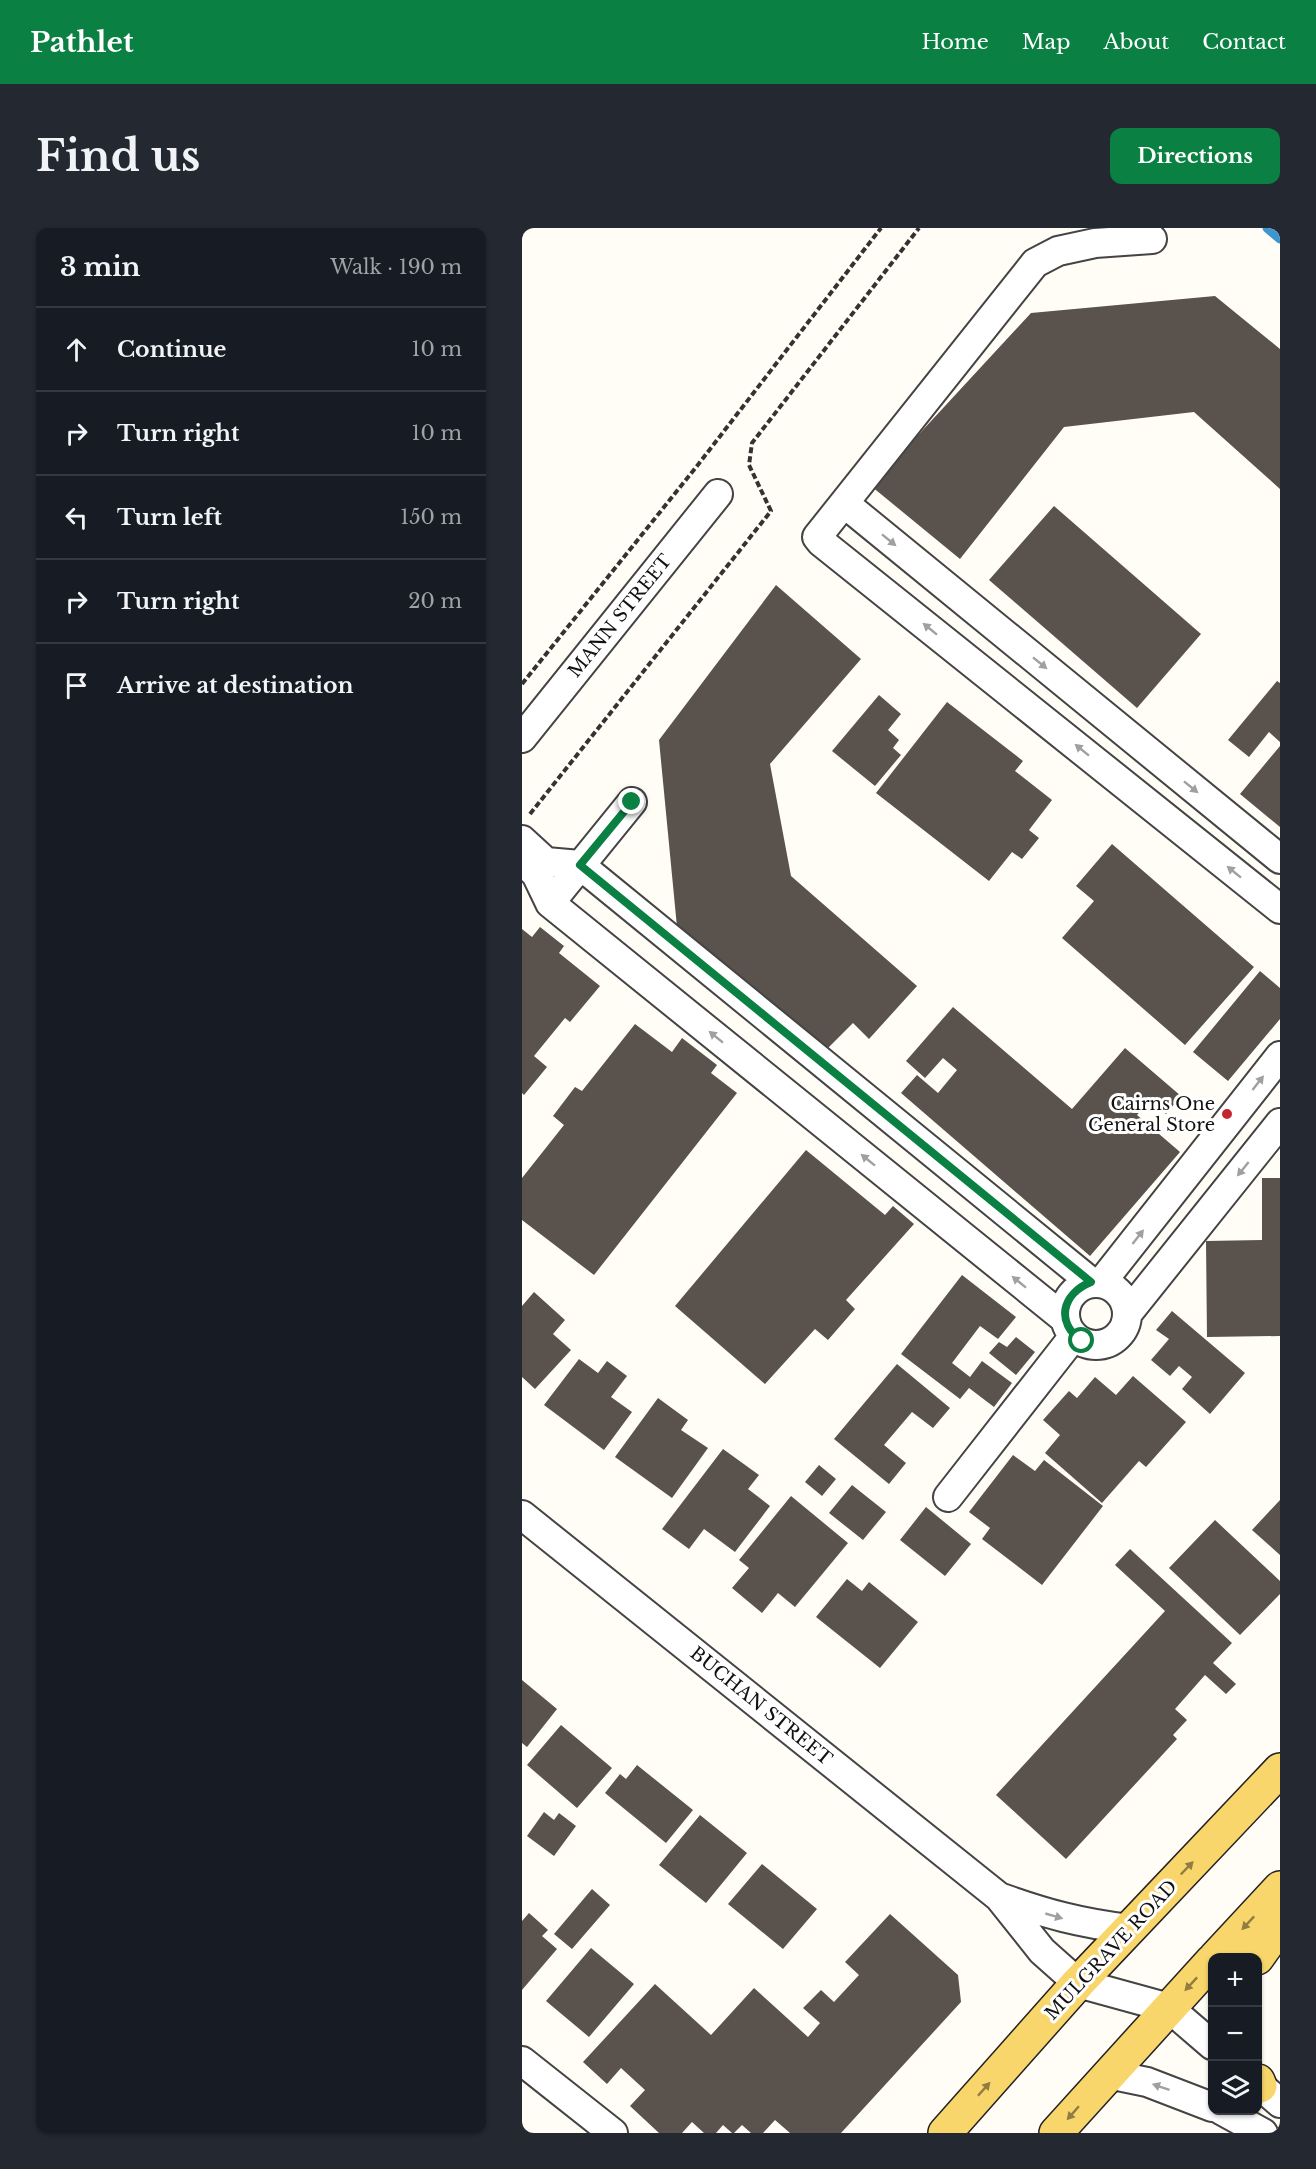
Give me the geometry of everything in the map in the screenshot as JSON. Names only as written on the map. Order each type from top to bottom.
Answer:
[{"type":"main road","name":"MULGRAVE ROAD","points":[[945,2133],[1078,1983],[1280,1770]]},
{"type":"main road","points":[[1220,1953],[1280,1888]]},
{"type":"main road","points":[[1261,1953],[1280,1926]]},
{"type":"main road","points":[[1056,2133],[1208,1966]]},
{"type":"street","points":[[1152,238],[1095,243],[1058,251],[1035,263],[817,537],[1280,909]]},
{"type":"street","name":"MANN STREET","points":[[522,738],[718,494]]},
{"type":"street","points":[[844,503],[1280,859]]},
{"type":"street","points":[[549,903],[632,802]]},
{"type":"street","points":[[522,840],[546,862],[580,865],[1096,1282],[1112,1286],[1126,1302],[1128,1313],[1121,1333],[1113,1340],[1103,1344],[1092,1345],[1082,1341],[1069,1327],[549,903],[536,874],[522,861]]},
{"type":"street","points":[[948,1497],[1069,1327],[1068,1299],[1074,1291],[1096,1282],[1280,1056]]},
{"type":"street","points":[[1128,1313],[1280,1123]]},
{"type":"street","name":"BUCHAN STREET","points":[[522,1515],[999,1897],[1042,1951],[1078,1983],[1169,2008],[1208,2042]]},
{"type":"street","name":"BUCHAN STREET","points":[[999,1897],[1070,1921],[1129,1929]]},
{"type":"street","points":[[522,2061],[612,2133]]},
{"type":"street","points":[[1108,2074],[1147,2082],[1208,2105]]},
{"type":"street","points":[[1230,2115],[1263,2133]]},
{"type":"path","points":[[522,684],[697,466],[881,228]]},
{"type":"building","points":[[1215,296],[1280,349],[1280,489],[1194,412],[1064,427],[960,559],[871,486],[1031,313]]},
{"type":"building","points":[[1054,506],[1201,634],[1137,708],[989,580]]},
{"type":"building","points":[[776,585],[861,659],[770,764],[791,876],[917,986],[869,1039],[853,1023],[821,1055],[677,927],[659,740]]},
{"type":"building","points":[[1277,681],[1280,683],[1280,742],[1269,732],[1249,757],[1228,740]]},
{"type":"building","points":[[879,695],[901,714],[888,730],[899,740],[893,748],[901,755],[875,786],[832,751]]},
{"type":"building","points":[[947,702],[1023,761],[1015,771],[1052,800],[1029,830],[1039,838],[1022,859],[1012,852],[989,881],[876,793]]},
{"type":"building","points":[[1280,746],[1280,827],[1240,794]]},
{"type":"building","points":[[1112,844],[1254,967],[1185,1045],[1062,938],[1094,901],[1076,886]]},
{"type":"building","points":[[540,927],[564,946],[559,953],[600,986],[570,1022],[565,1018],[534,1056],[547,1067],[524,1095],[522,1093],[522,929],[532,937]]},
{"type":"building","points":[[1260,971],[1280,988],[1280,1019],[1228,1081],[1193,1052]]},
{"type":"building","points":[[953,1007],[1072,1109],[1125,1048],[1181,1096],[1166,1114],[1150,1100],[1137,1115],[1180,1152],[1090,1256],[901,1093],[917,1075],[938,1093],[957,1070],[943,1058],[925,1078],[906,1061]]},
{"type":"building","points":[[635,1024],[672,1052],[682,1038],[717,1065],[711,1073],[737,1093],[594,1275],[522,1220],[522,1178],[564,1125],[553,1116],[575,1087],[582,1091]]},
{"type":"building","points":[[806,1150],[885,1215],[893,1206],[914,1224],[846,1300],[855,1309],[828,1340],[815,1329],[765,1384],[675,1306]]},
{"type":"building","points":[[1262,1178],[1280,1178],[1280,1336],[1207,1337],[1206,1241],[1262,1240]]},
{"type":"building","points":[[962,1275],[1016,1317],[998,1339],[980,1326],[952,1363],[970,1377],[982,1361],[1012,1383],[994,1407],[969,1388],[960,1399],[901,1354]]},
{"type":"building","points":[[534,1292],[565,1320],[553,1334],[571,1350],[535,1389],[522,1377],[522,1306]]},
{"type":"building","points":[[1172,1311],[1245,1373],[1210,1414],[1182,1389],[1192,1377],[1179,1366],[1170,1376],[1151,1360],[1169,1339],[1156,1330]]},
{"type":"building","points":[[1016,1337],[1035,1352],[1016,1375],[989,1353],[999,1342],[1007,1347]]},
{"type":"building","points":[[579,1359],[598,1373],[607,1361],[627,1376],[611,1397],[632,1412],[604,1450],[544,1405]]},
{"type":"building","points":[[897,1364],[950,1408],[933,1428],[912,1412],[884,1445],[906,1463],[889,1484],[834,1439]]},
{"type":"building","points":[[1133,1376],[1186,1422],[1146,1467],[1139,1461],[1102,1503],[1045,1453],[1060,1435],[1043,1420],[1069,1391],[1077,1398],[1095,1377],[1116,1395]]},
{"type":"building","points":[[658,1398],[688,1420],[681,1430],[708,1448],[672,1498],[615,1457]]},
{"type":"building","points":[[723,1449],[759,1475],[748,1489],[770,1506],[735,1552],[704,1529],[689,1549],[662,1529]]},
{"type":"building","points":[[1013,1455],[1035,1471],[1044,1460],[1103,1506],[1042,1585],[982,1539],[990,1528],[969,1512]]},
{"type":"building","points":[[819,1465],[836,1479],[822,1496],[805,1482]]},
{"type":"building","points":[[852,1485],[886,1512],[863,1540],[829,1513]]},
{"type":"building","points":[[791,1496],[848,1543],[795,1607],[778,1593],[762,1613],[732,1588],[749,1568],[739,1560]]},
{"type":"building","points":[[1280,1500],[1280,1555],[1252,1530]]},
{"type":"building","points":[[926,1507],[971,1544],[945,1576],[900,1540]]},
{"type":"building","points":[[1215,1520],[1280,1581],[1280,1594],[1240,1635],[1169,1568]]},
{"type":"building","points":[[1130,1549],[1232,1643],[1213,1663],[1236,1684],[1226,1694],[1205,1675],[1175,1709],[1187,1720],[1173,1735],[1177,1739],[1066,1859],[996,1795],[1165,1611],[1115,1565]]},
{"type":"building","points":[[847,1579],[862,1591],[869,1582],[918,1622],[880,1668],[816,1617]]},
{"type":"building","points":[[522,1680],[557,1709],[527,1747],[522,1743]]},
{"type":"building","points":[[561,1725],[612,1768],[577,1808],[527,1765]]},
{"type":"building","points":[[637,1765],[693,1810],[666,1843],[605,1793],[620,1774],[626,1779]]},
{"type":"building","points":[[544,1812],[554,1820],[559,1813],[576,1826],[554,1856],[527,1836]]},
{"type":"building","points":[[700,1815],[747,1853],[706,1903],[659,1865]]},
{"type":"building","points":[[762,1864],[817,1909],[783,1949],[728,1904]]},
{"type":"building","points":[[592,1889],[610,1905],[572,1949],[554,1934]]},
{"type":"building","points":[[529,1913],[548,1930],[542,1936],[557,1949],[522,1990],[522,1921]]},
{"type":"building","points":[[890,1914],[958,1975],[961,2002],[841,2133],[790,2133],[775,2120],[763,2133],[751,2133],[742,2125],[732,2133],[723,2125],[716,2133],[704,2133],[692,2122],[682,2133],[659,2133],[630,2106],[645,2090],[621,2068],[607,2084],[583,2062],[655,1984],[711,2035],[754,1988],[808,2037],[820,2023],[803,2008],[821,1990],[834,2002],[859,1975],[845,1962]]},
{"type":"building","points":[[591,1948],[634,1984],[589,2037],[546,2001]]},
{"type":"waterway","points":[[1267,228],[1280,239]]},
{"type":"place","name":"Cairns One General Store","points":[[1227,1114]]},
{"type":"route","points":[[632,802],[580,865],[1091,1282],[1074,1291],[1065,1309],[1068,1328],[1082,1341]]}]
